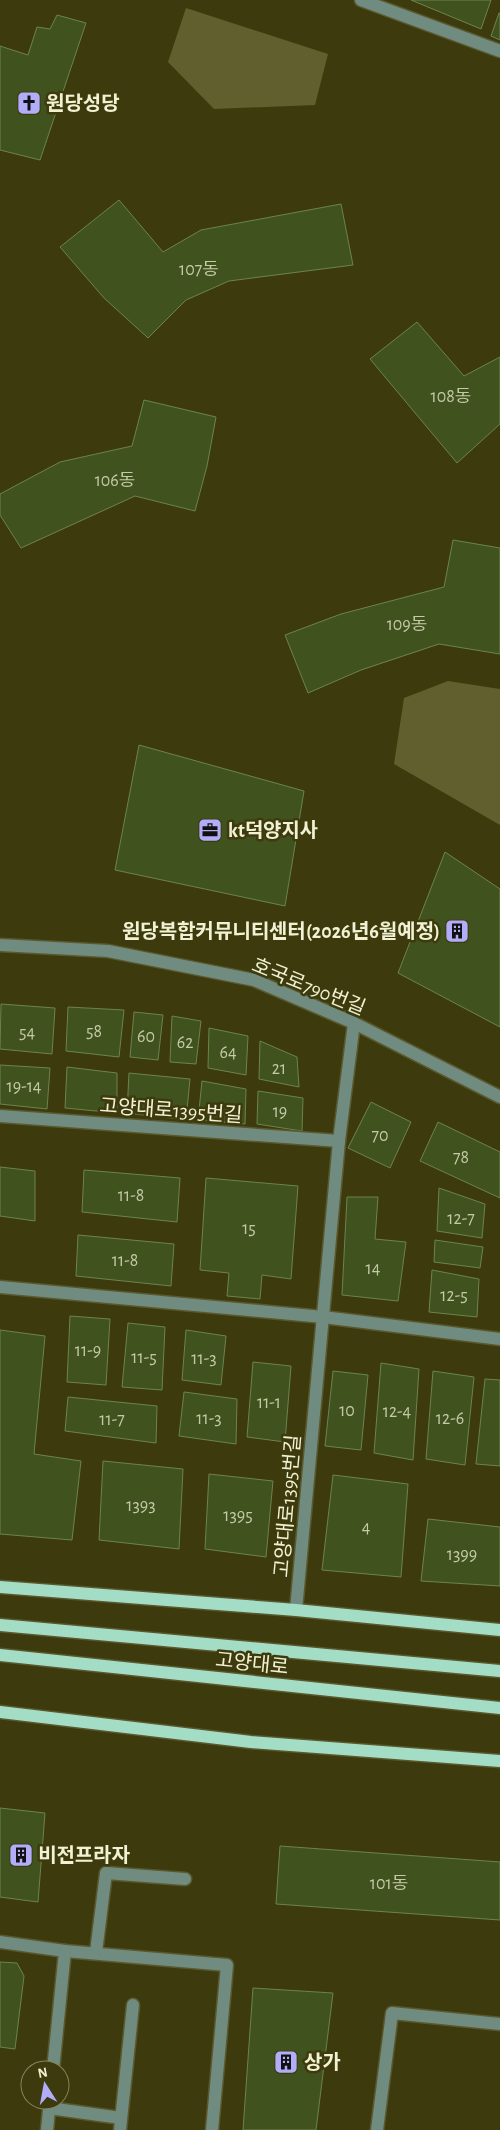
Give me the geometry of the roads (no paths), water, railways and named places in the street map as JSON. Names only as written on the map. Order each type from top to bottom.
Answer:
[{"type":"main road","points":[[0,1587],[296,1610],[500,1630]]},
{"type":"main road","name":"고양대로","points":[[0,1625],[500,1671]]},
{"type":"main road","name":"고양대로","points":[[0,1655],[500,1708]]},
{"type":"main road","points":[[0,1712],[251,1742],[500,1761]]},
{"type":"street","points":[[361,0],[500,51]]},
{"type":"street","name":"호국로790번길","points":[[0,945],[108,951],[254,980],[354,1023],[500,1097]]},
{"type":"street","name":"고양대로1395번길","points":[[296,1610],[339,1141],[354,1023]]},
{"type":"street","name":"고양대로1395번길","points":[[0,1116],[339,1141]]},
{"type":"street","points":[[0,1287],[323,1317],[500,1339]]},
{"type":"street","points":[[96,1952],[106,1874],[185,1879]]},
{"type":"street","points":[[0,1942],[228,1965],[212,2130]]},
{"type":"street","points":[[54,2060],[65,1950]]},
{"type":"street","points":[[70,2110],[120,2124],[133,2005]]},
{"type":"street","points":[[377,2130],[392,2013],[500,2024]]},
{"type":"street","points":[[47,2130],[49,2110]]},
{"type":"place","name":"원당성당","points":[[29,103]]},
{"type":"place","name":"kt덕양지사","points":[[210,830]]},
{"type":"place","name":"원당복합커뮤니티센터(2026년6월예정)","points":[[457,931]]},
{"type":"place","name":"비전프라자","points":[[21,1855]]},
{"type":"place","name":"상가","points":[[286,2062]]}]
